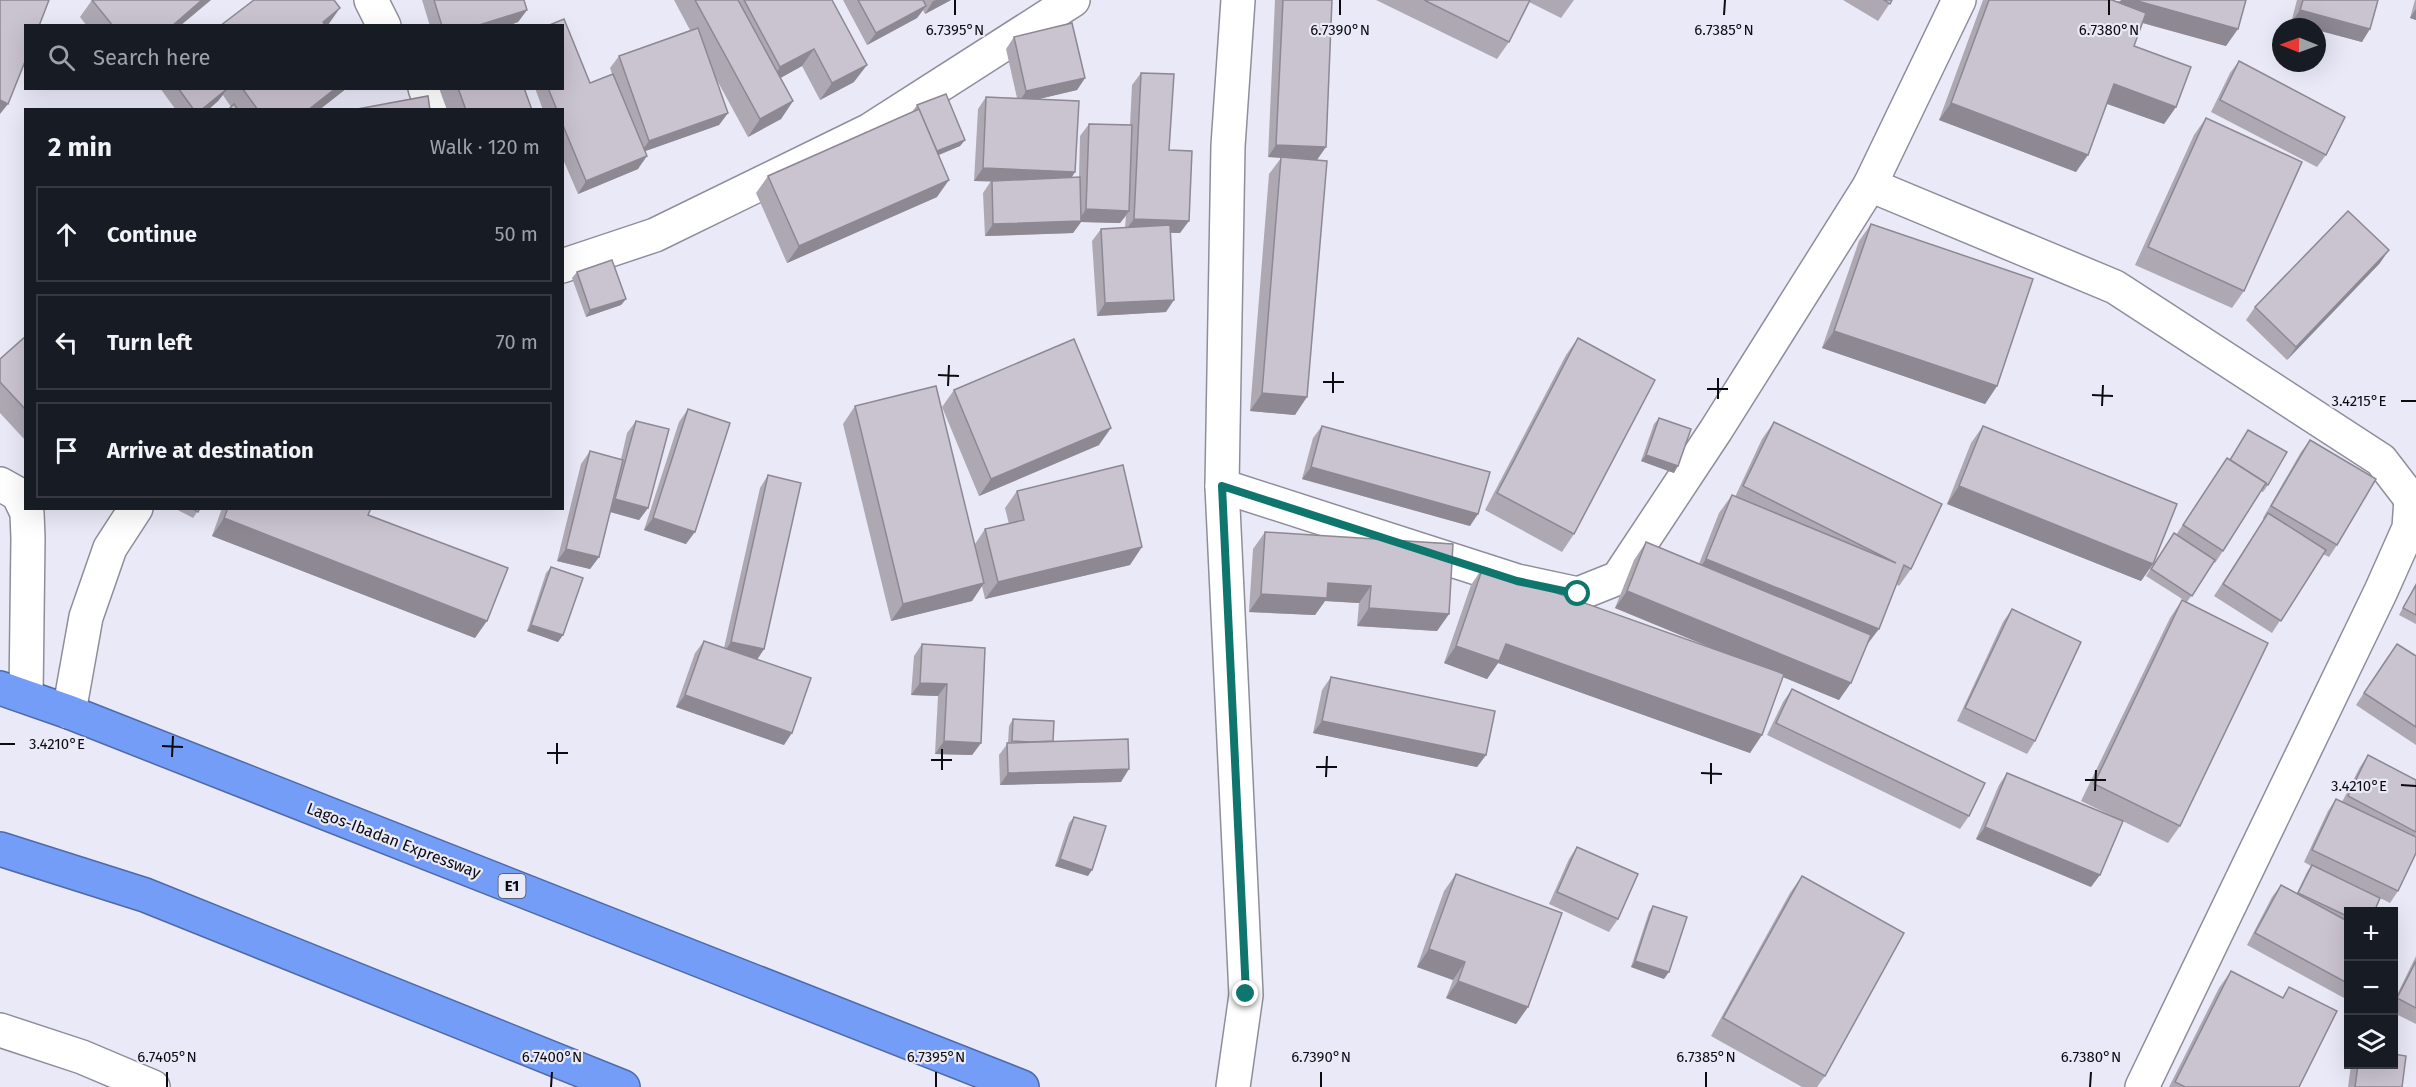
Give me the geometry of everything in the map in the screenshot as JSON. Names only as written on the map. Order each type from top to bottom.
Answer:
[{"type":"highway","name":"Lagos-Ibadan Expressway","points":[[13,692],[1022,1087]]},
{"type":"highway","points":[[0,849],[145,895],[623,1087]]},
{"type":"street","points":[[371,0],[383,24]]},
{"type":"street","points":[[564,265],[655,235],[870,129],[1073,0]]},
{"type":"street","points":[[1233,1087],[1246,994],[1222,486],[1228,146],[1238,0]]},
{"type":"street","points":[[1222,486],[1517,581],[1578,594],[1617,578],[1716,430],[1870,185],[1959,0]]},
{"type":"street","points":[[426,90],[432,108]]},
{"type":"street","points":[[1870,185],[2115,287],[2381,460],[2413,500],[2409,528],[2381,591],[2142,1087]]},
{"type":"street","points":[[0,484],[18,494],[24,507]]},
{"type":"street","points":[[13,692],[28,538],[26,510]]},
{"type":"street","points":[[69,712],[86,617],[110,548],[135,510]]},
{"type":"street","points":[[0,1030],[82,1057],[153,1087]]},
{"type":"building","points":[[0,0],[49,0],[40,24],[24,24],[24,64],[8,104],[0,100]]},
{"type":"building","points":[[92,0],[202,0],[174,24],[111,24]]},
{"type":"building","points":[[254,0],[334,0],[340,8],[323,22],[324,24],[223,24]]},
{"type":"building","points":[[434,0],[524,0],[527,10],[482,24],[441,24]]},
{"type":"building","points":[[695,0],[738,0],[793,101],[760,119]]},
{"type":"building","points":[[744,0],[832,0],[867,65],[832,83],[814,49],[780,67]]},
{"type":"building","points":[[858,0],[923,0],[926,6],[876,33]]},
{"type":"building","points":[[1283,0],[1332,0],[1326,147],[1276,145]]},
{"type":"building","points":[[1424,0],[1530,0],[1509,42]]},
{"type":"building","points":[[1989,0],[2112,0],[2146,13],[2134,46],[2191,67],[2176,107],[2114,84],[2088,155],[1951,103]]},
{"type":"building","points":[[2134,0],[2246,0],[2238,29]]},
{"type":"building","points":[[2303,0],[2378,0],[2370,29],[2300,10]]},
{"type":"building","points":[[564,19],[590,83],[613,74],[647,156],[586,181],[564,128],[564,108],[556,108],[549,90],[564,90],[564,24],[552,24]]},
{"type":"building","points":[[1072,23],[1085,78],[1026,91],[1014,37]]},
{"type":"building","points":[[698,28],[728,113],[649,141],[619,56]]},
{"type":"building","points":[[2239,61],[2345,117],[2326,155],[2220,100]]},
{"type":"building","points":[[1141,73],[1174,74],[1169,150],[1192,151],[1189,221],[1134,219]]},
{"type":"building","points":[[179,90],[226,90],[203,108],[193,108]]},
{"type":"building","points":[[243,90],[333,90],[311,108],[257,108]]},
{"type":"building","points":[[459,90],[525,90],[531,108],[465,108]]},
{"type":"building","points":[[946,94],[965,140],[937,151],[917,105]]},
{"type":"building","points":[[428,96],[430,108],[363,108]]},
{"type":"building","points":[[986,97],[1079,101],[1075,172],[983,168]]},
{"type":"building","points":[[919,109],[949,180],[799,246],[768,176]]},
{"type":"building","points":[[2206,118],[2302,162],[2244,291],[2148,247]]},
{"type":"building","points":[[1089,124],[1132,125],[1129,211],[1086,209]]},
{"type":"building","points":[[1281,157],[1327,161],[1307,397],[1262,393]]},
{"type":"building","points":[[1080,177],[1081,221],[993,224],[992,181]]},
{"type":"building","points":[[2348,211],[2389,250],[2296,347],[2255,307]]},
{"type":"building","points":[[1871,224],[2033,279],[1997,386],[1834,331]]},
{"type":"building","points":[[1170,225],[1174,300],[1105,303],[1101,229]]},
{"type":"building","points":[[612,260],[626,299],[590,310],[577,272]]},
{"type":"building","points":[[24,338],[24,408],[0,382],[0,359]]},
{"type":"building","points":[[1578,338],[1655,380],[1574,534],[1497,493]]},
{"type":"building","points":[[1074,339],[1111,428],[991,479],[954,390]]},
{"type":"building","points":[[936,386],[984,583],[903,604],[855,406]]},
{"type":"building","points":[[688,409],[730,423],[695,532],[653,518]]},
{"type":"building","points":[[1659,418],[1691,429],[1678,466],[1646,455]]},
{"type":"building","points":[[636,421],[669,429],[648,508],[615,499]]},
{"type":"building","points":[[1774,422],[1942,504],[1911,569],[1904,565],[1879,629],[1706,559],[1732,495],[1896,563],[1743,486]]},
{"type":"building","points":[[1322,426],[1490,472],[1478,514],[1311,467]]},
{"type":"building","points":[[1983,426],[2177,504],[2153,564],[1959,486]]},
{"type":"building","points":[[2248,430],[2287,452],[2268,485],[2230,460]]},
{"type":"building","points":[[2310,440],[2376,479],[2337,545],[2271,506]]},
{"type":"building","points":[[590,451],[623,460],[599,557],[566,549]]},
{"type":"building","points":[[2227,458],[2266,483],[2223,551],[2183,525]]},
{"type":"building","points":[[1123,465],[1142,547],[998,582],[985,529],[1024,520],[1017,491]]},
{"type":"building","points":[[768,475],[801,483],[764,649],[731,642]]},
{"type":"building","points":[[227,510],[370,510],[368,515],[508,568],[487,621],[224,518]]},
{"type":"building","points":[[2268,513],[2326,550],[2281,621],[2223,584]]},
{"type":"building","points":[[1265,532],[1453,544],[1449,614],[1369,608],[1371,586],[1328,583],[1327,598],[1261,594]]},
{"type":"building","points":[[2174,533],[2215,560],[2192,596],[2151,569]]},
{"type":"building","points":[[1646,542],[1871,635],[1851,683],[1627,591]]},
{"type":"building","points":[[551,567],[583,578],[563,635],[531,625]]},
{"type":"building","points":[[1483,567],[1784,674],[1762,735],[1506,644],[1499,661],[1456,646]]},
{"type":"building","points":[[2416,585],[2416,615],[2403,608]]},
{"type":"building","points":[[2182,600],[2268,643],[2180,826],[2094,784]]},
{"type":"building","points":[[2012,609],[2081,642],[2035,741],[1965,708]]},
{"type":"building","points":[[704,641],[811,678],[792,733],[685,695]]},
{"type":"building","points":[[922,644],[985,648],[981,743],[944,741],[947,684],[920,683]]},
{"type":"building","points":[[2397,644],[2416,656],[2416,727],[2364,693]]},
{"type":"building","points":[[1331,677],[1495,711],[1486,755],[1322,721]]},
{"type":"building","points":[[1792,689],[1985,783],[1969,816],[1776,723]]},
{"type":"building","points":[[1013,719],[1054,721],[1053,741],[1012,741]]},
{"type":"building","points":[[1128,739],[1129,769],[1008,773],[1007,743]]},
{"type":"building","points":[[2368,755],[2416,780],[2416,832],[2348,796]]},
{"type":"building","points":[[2007,773],[2123,821],[2100,875],[1985,827]]},
{"type":"building","points":[[2336,799],[2416,837],[2416,853],[2398,891],[2312,850]]},
{"type":"building","points":[[1074,817],[1106,826],[1092,870],[1060,859]]},
{"type":"building","points":[[1577,847],[1638,874],[1618,919],[1557,892]]},
{"type":"building","points":[[2312,865],[2380,898],[2376,907],[2344,907],[2344,915],[2298,893]]},
{"type":"building","points":[[1456,874],[1562,913],[1528,1007],[1458,981],[1465,962],[1429,949]]},
{"type":"building","points":[[1802,876],[1904,933],[1825,1076],[1723,1018]]},
{"type":"building","points":[[2281,885],[2344,919],[2344,981],[2255,933]]},
{"type":"building","points":[[1653,906],[1687,917],[1669,972],[1635,961]]},
{"type":"building","points":[[2416,961],[2416,1008],[2398,999]]},
{"type":"building","points":[[2231,971],[2283,998],[2289,987],[2337,1011],[2299,1087],[2185,1087],[2175,1082]]},
{"type":"building","points":[[2398,1055],[2406,1056],[2402,1087],[2355,1087],[2357,1069],[2398,1069]]},
{"type":"route","points":[[1246,994],[1222,486],[1517,581],[1578,594]]}]
